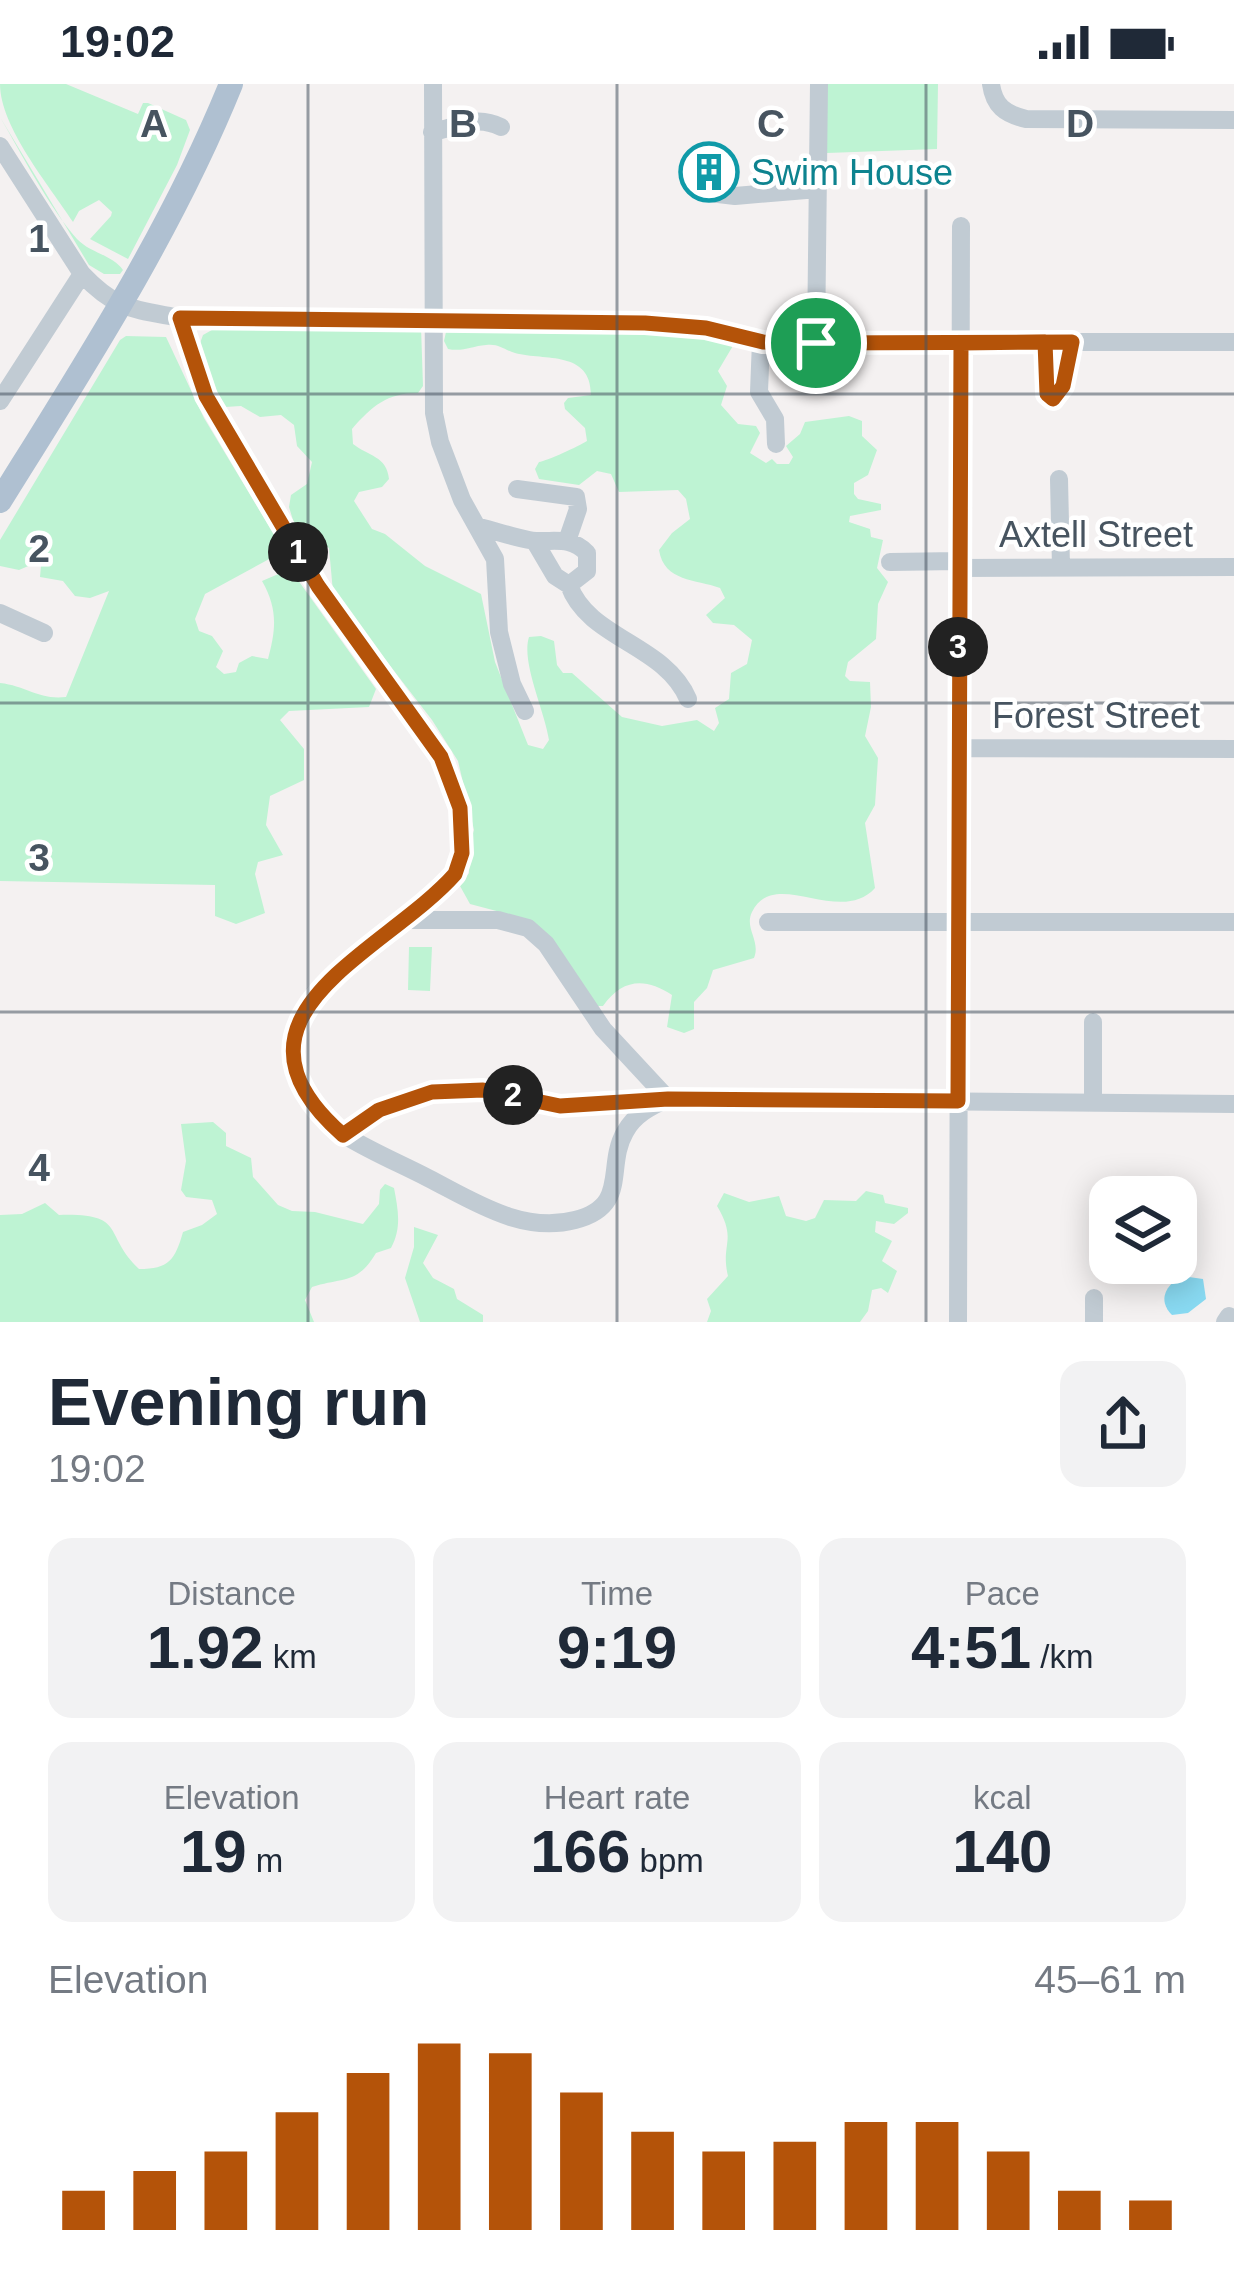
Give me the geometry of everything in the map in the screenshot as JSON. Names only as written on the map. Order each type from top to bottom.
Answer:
[{"type":"main road","points":[[0,501],[120,307],[199,160],[231,84]]},
{"type":"street","points":[[433,84],[434,413],[462,500],[495,559],[499,632],[512,684],[526,711]]},
{"type":"street","points":[[816,343],[819,84]]},
{"type":"street","points":[[991,84],[1001,108],[1026,119],[1234,120]]},
{"type":"street","points":[[432,132],[470,120],[485,119],[501,127]]},
{"type":"street","points":[[0,146],[82,274],[120,307],[180,318],[689,326],[761,341],[816,343],[1234,342]]},
{"type":"street","points":[[710,193],[734,196],[818,189]]},
{"type":"street","points":[[958,1322],[961,226]]},
{"type":"street","points":[[0,401],[82,274]]},
{"type":"street","points":[[180,318],[206,396],[318,586],[432,743],[455,788],[462,830],[460,864],[445,886],[314,994],[296,1027],[298,1078],[322,1116],[343,1135],[494,1210],[532,1223],[574,1221],[604,1204],[615,1187],[624,1132],[643,1112],[668,1099]]},
{"type":"street","points":[[761,341],[759,392],[775,419],[776,444]]},
{"type":"street","points":[[1045,342],[1047,394],[1053,399],[1063,386],[1072,342]]},
{"type":"street","points":[[1059,479],[1061,568]]},
{"type":"street","points":[[518,489],[575,497],[578,509],[567,541]]},
{"type":"street","points":[[479,527],[536,542],[554,537],[587,553],[587,571],[568,585]]},
{"type":"street","points":[[536,542],[555,576],[568,585],[575,603],[665,665],[688,699]]},
{"type":"street","name":"Axtell Street","points":[[890,562],[1234,567]]},
{"type":"street","points":[[0,613],[44,633]]},
{"type":"street","name":"Forest Street","points":[[958,748],[1234,749]]},
{"type":"street","points":[[403,920],[498,920],[528,928],[546,944],[603,1029],[668,1099]]},
{"type":"street","points":[[768,922],[1234,922]]},
{"type":"street","points":[[1093,1022],[1093,1102]]},
{"type":"street","points":[[343,1135],[379,1110],[432,1092],[483,1090],[560,1106],[668,1099],[1234,1104]]},
{"type":"street","points":[[1094,1298],[1094,1322]]},
{"type":"green space","points":[[0,84],[66,84],[138,114],[143,103],[148,103],[186,120],[190,130],[177,165],[128,259],[90,239],[112,212],[99,200],[79,211],[73,222],[17,137]]},
{"type":"green space","points":[[825,84],[938,84],[937,149],[827,153]]},
{"type":"green space","points":[[61,219],[82,244],[119,265],[120,274],[104,274],[89,265]]},
{"type":"green space","points":[[219,326],[421,327],[423,386],[418,393],[381,402],[352,429],[353,444],[381,461],[389,479],[382,487],[359,492],[354,501],[372,529],[425,566],[481,594],[495,662],[528,745],[543,749],[549,740],[530,672],[529,637],[554,641],[557,665],[563,673],[572,673],[622,717],[662,726],[697,720],[714,731],[719,723],[715,708],[729,699],[731,673],[747,664],[752,640],[734,625],[713,623],[706,615],[725,598],[720,588],[682,578],[662,560],[659,550],[690,519],[686,499],[678,490],[619,492],[611,474],[597,471],[579,485],[539,479],[535,469],[539,462],[587,441],[585,428],[564,403],[568,398],[591,395],[583,371],[564,360],[494,345],[448,349],[446,332],[453,328],[708,337],[734,344],[718,371],[727,386],[721,405],[738,424],[756,426],[760,433],[750,453],[766,463],[772,459],[789,464],[793,457],[786,446],[805,422],[849,416],[862,421],[862,436],[877,450],[868,475],[854,483],[854,494],[881,504],[881,510],[850,516],[849,522],[870,529],[871,537],[883,540],[877,568],[888,582],[878,604],[876,639],[848,662],[845,676],[850,681],[870,682],[865,736],[878,758],[875,805],[865,823],[875,888],[844,902],[791,894],[762,899],[750,918],[754,958],[713,970],[707,988],[694,1002],[694,1029],[684,1033],[667,1027],[672,995],[652,985],[634,984],[596,1006],[504,913],[470,904],[460,886],[469,873],[474,830],[458,761],[333,592],[329,548],[296,530],[289,507],[291,495],[307,484],[312,462],[297,446],[294,425],[281,415],[260,417],[241,406],[225,407],[199,346],[203,335]]},
{"type":"green space","points":[[126,336],[166,337],[204,418],[284,551],[205,594],[195,619],[199,631],[212,636],[223,651],[216,667],[224,674],[236,672],[239,663],[252,656],[268,659],[274,619],[262,581],[290,569],[376,689],[369,707],[289,711],[280,720],[304,749],[304,780],[270,796],[266,825],[283,855],[258,862],[255,874],[265,913],[236,924],[215,916],[215,885],[0,881],[0,683],[66,697],[109,591],[90,598],[75,596],[63,581],[40,577],[41,566],[19,570],[0,566],[0,540]]},
{"type":"green space","points":[[409,947],[432,947],[430,991],[408,990]]},
{"type":"green space","points":[[213,1122],[226,1133],[226,1146],[251,1158],[253,1177],[278,1205],[292,1211],[363,1224],[379,1204],[385,1184],[394,1188],[398,1226],[391,1248],[376,1253],[356,1275],[312,1287],[305,1300],[314,1322],[0,1322],[0,1215],[22,1214],[45,1203],[59,1215],[95,1218],[111,1228],[139,1269],[164,1265],[183,1232],[217,1214],[212,1200],[186,1197],[181,1190],[186,1161],[181,1124]]},
{"type":"green space","points":[[866,1191],[883,1195],[885,1203],[908,1208],[908,1213],[894,1224],[876,1221],[875,1232],[892,1241],[882,1261],[897,1271],[888,1293],[881,1288],[872,1290],[868,1311],[860,1322],[707,1322],[711,1311],[707,1299],[728,1276],[728,1235],[717,1206],[724,1193],[749,1202],[779,1196],[786,1216],[806,1221],[815,1218],[824,1200],[856,1201]]},
{"type":"green space","points":[[414,1227],[438,1235],[423,1263],[433,1278],[454,1289],[457,1299],[483,1315],[483,1322],[420,1322],[405,1278]]},
{"type":"water","points":[[1197,1278],[1203,1279],[1206,1299],[1188,1313],[1172,1315],[1165,1293],[1172,1284],[1197,1284]]},
{"type":"place","name":"Swim House","points":[[709,172]]},
{"type":"route","points":[[816,343],[763,342],[706,328],[645,323],[180,318],[206,396],[318,586],[441,757],[460,808],[462,853],[455,874],[314,994],[296,1027],[298,1078],[322,1116],[343,1135],[379,1110],[432,1092],[483,1090],[543,1104],[596,1107],[668,1099],[958,1101],[961,343],[1045,342],[1047,394],[1053,399],[1063,386],[1072,342],[1045,342],[961,343],[816,343]]}]
